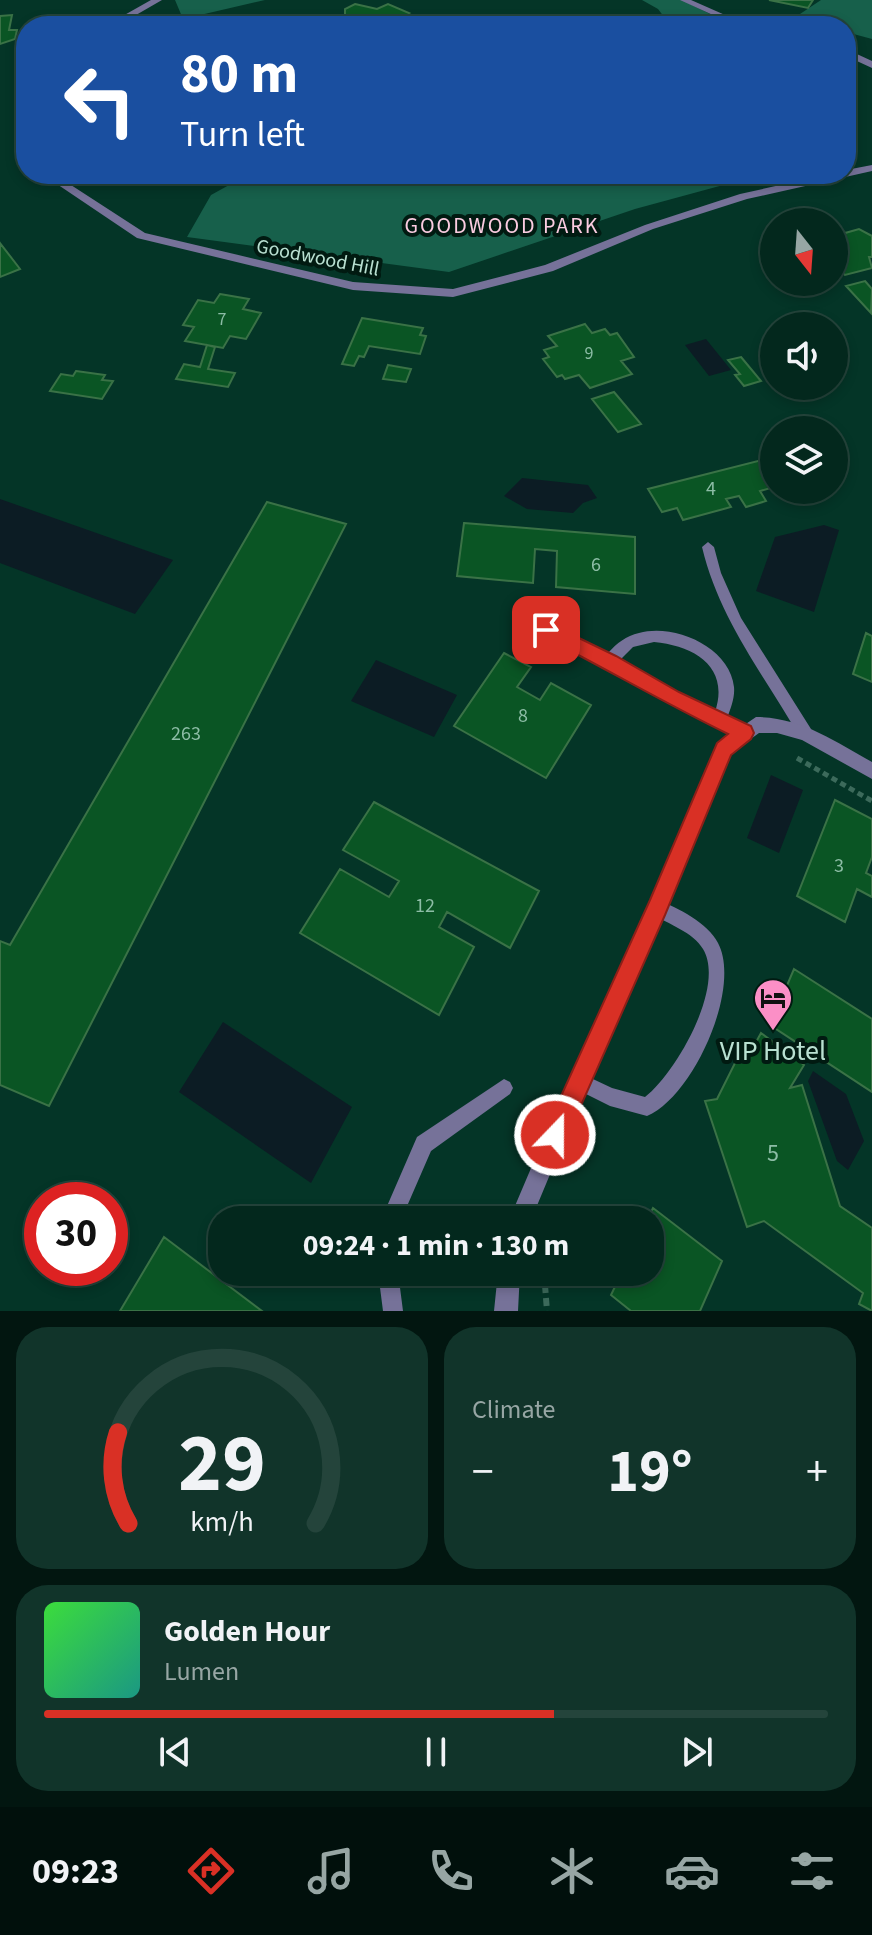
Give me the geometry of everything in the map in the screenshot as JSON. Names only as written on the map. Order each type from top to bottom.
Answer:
[{"type":"street","points":[[128,16],[158,0]]},
{"type":"street","points":[[684,0],[722,16]]},
{"type":"street","name":"Goodwood Hill","points":[[62,184],[141,236],[353,286],[453,293],[549,268],[649,227],[744,196],[799,184]]},
{"type":"street","points":[[526,1206],[578,1081],[658,908],[724,749],[756,725],[777,725],[806,734],[872,771]]},
{"type":"street","points":[[506,1311],[508,1286]]},
{"type":"lane","points":[[708,547],[713,573],[727,608],[806,734]]},
{"type":"lane","points":[[546,630],[744,733]]},
{"type":"lane","points":[[610,661],[628,643],[647,638],[674,639],[698,647],[715,660],[726,680],[726,701],[719,720]]},
{"type":"lane","points":[[578,1081],[610,1097],[647,1107],[661,1099],[700,1037],[709,1017],[715,977],[714,951],[705,938],[658,908]]},
{"type":"lane","points":[[397,1206],[424,1144],[504,1088]]},
{"type":"lane","points":[[390,1286],[393,1311]]},
{"type":"path","points":[[545,1286],[547,1311]]},
{"type":"green space","points":[[175,0],[265,0],[196,16],[182,16]]},
{"type":"green space","points":[[642,0],[682,0],[714,16],[663,16]]},
{"type":"green space","points":[[821,0],[872,0],[872,39],[856,35],[856,16],[800,14]]},
{"type":"green space","points":[[231,184],[727,184],[635,209],[449,272],[187,237],[211,195]]},
{"type":"water","points":[[706,339],[731,370],[709,376],[685,345]]},
{"type":"water","points":[[522,478],[588,485],[597,498],[583,503],[573,513],[527,509],[504,496]]},
{"type":"water","points":[[0,499],[173,560],[135,614],[0,563]]},
{"type":"water","points":[[824,525],[839,530],[814,612],[756,591],[775,537]]},
{"type":"water","points":[[376,660],[457,695],[434,737],[351,701]]},
{"type":"water","points":[[771,775],[803,790],[779,853],[747,838]]},
{"type":"water","points":[[223,1022],[352,1107],[311,1183],[179,1092]]},
{"type":"water","points":[[813,1071],[846,1094],[864,1141],[848,1170],[837,1161],[808,1081]]},
{"type":"building","points":[[769,0],[813,0],[808,8]]},
{"type":"building","points":[[355,4],[377,9],[388,4],[409,13],[403,16],[347,16],[345,9]]},
{"type":"building","points":[[12,15],[9,30],[16,30],[16,34],[15,39],[0,44],[0,16]]},
{"type":"building","points":[[859,229],[872,236],[872,257],[869,257],[872,268],[848,274],[848,232]]},
{"type":"building","points":[[0,243],[20,269],[0,277]]},
{"type":"building","points":[[865,281],[872,289],[871,313],[848,288],[848,285]]},
{"type":"building","points":[[220,294],[249,299],[243,309],[261,313],[246,339],[230,336],[223,348],[185,341],[194,327],[183,325],[198,300],[214,303]]},
{"type":"building","points":[[362,318],[423,328],[420,335],[426,336],[420,354],[369,346],[364,357],[359,356],[354,366],[342,364]]},
{"type":"building","points":[[585,324],[592,333],[605,329],[610,335],[617,333],[634,357],[621,361],[632,374],[590,388],[579,375],[565,379],[562,375],[557,377],[543,359],[549,357],[544,350],[557,346],[548,336]]},
{"type":"building","points":[[207,345],[215,347],[208,369],[235,373],[228,387],[176,379],[184,364],[200,367]]},
{"type":"building","points":[[741,357],[760,381],[744,386],[735,375],[740,374],[728,360]]},
{"type":"building","points":[[388,365],[411,369],[406,382],[383,379]]},
{"type":"building","points":[[76,371],[105,375],[102,380],[113,381],[102,399],[50,391],[61,374],[73,376]]},
{"type":"building","points":[[614,392],[641,424],[618,432],[592,399]]},
{"type":"building","points":[[760,461],[760,503],[746,507],[739,496],[726,499],[731,507],[683,520],[677,508],[662,512],[648,489]]},
{"type":"building","points":[[267,502],[346,524],[49,1106],[0,1085],[0,941],[10,945]]},
{"type":"building","points":[[464,523],[635,537],[635,594],[556,587],[557,551],[535,549],[533,583],[457,576]]},
{"type":"building","points":[[866,633],[872,636],[872,682],[853,674]]},
{"type":"building","points":[[504,653],[531,667],[517,687],[540,700],[551,683],[591,705],[546,778],[454,726]]},
{"type":"building","points":[[835,800],[872,819],[872,857],[866,873],[872,876],[872,897],[857,889],[845,922],[797,896]]},
{"type":"building","points":[[374,802],[539,891],[510,948],[447,912],[439,927],[474,947],[439,1015],[300,933],[340,869],[389,897],[399,881],[343,850]]},
{"type":"building","points":[[794,969],[872,1019],[872,1092],[770,1025]]},
{"type":"building","points":[[761,1033],[804,1065],[790,1088],[802,1085],[840,1206],[872,1228],[872,1311],[859,1304],[863,1293],[764,1221],[747,1227],[705,1101],[717,1099],[742,1049],[749,1055]]},
{"type":"building","points":[[664,1216],[722,1261],[700,1311],[631,1311],[611,1295],[615,1286],[664,1286]]},
{"type":"building","points":[[164,1237],[208,1270],[208,1286],[229,1286],[262,1311],[120,1311]]},
{"type":"place","name":"VIP Hotel","points":[[773,1032]]},
{"type":"district","name":"GOODWOOD PARK","points":[[502,225]]},
{"type":"route","points":[[546,630],[744,733],[724,749],[658,908],[555,1135]]}]
